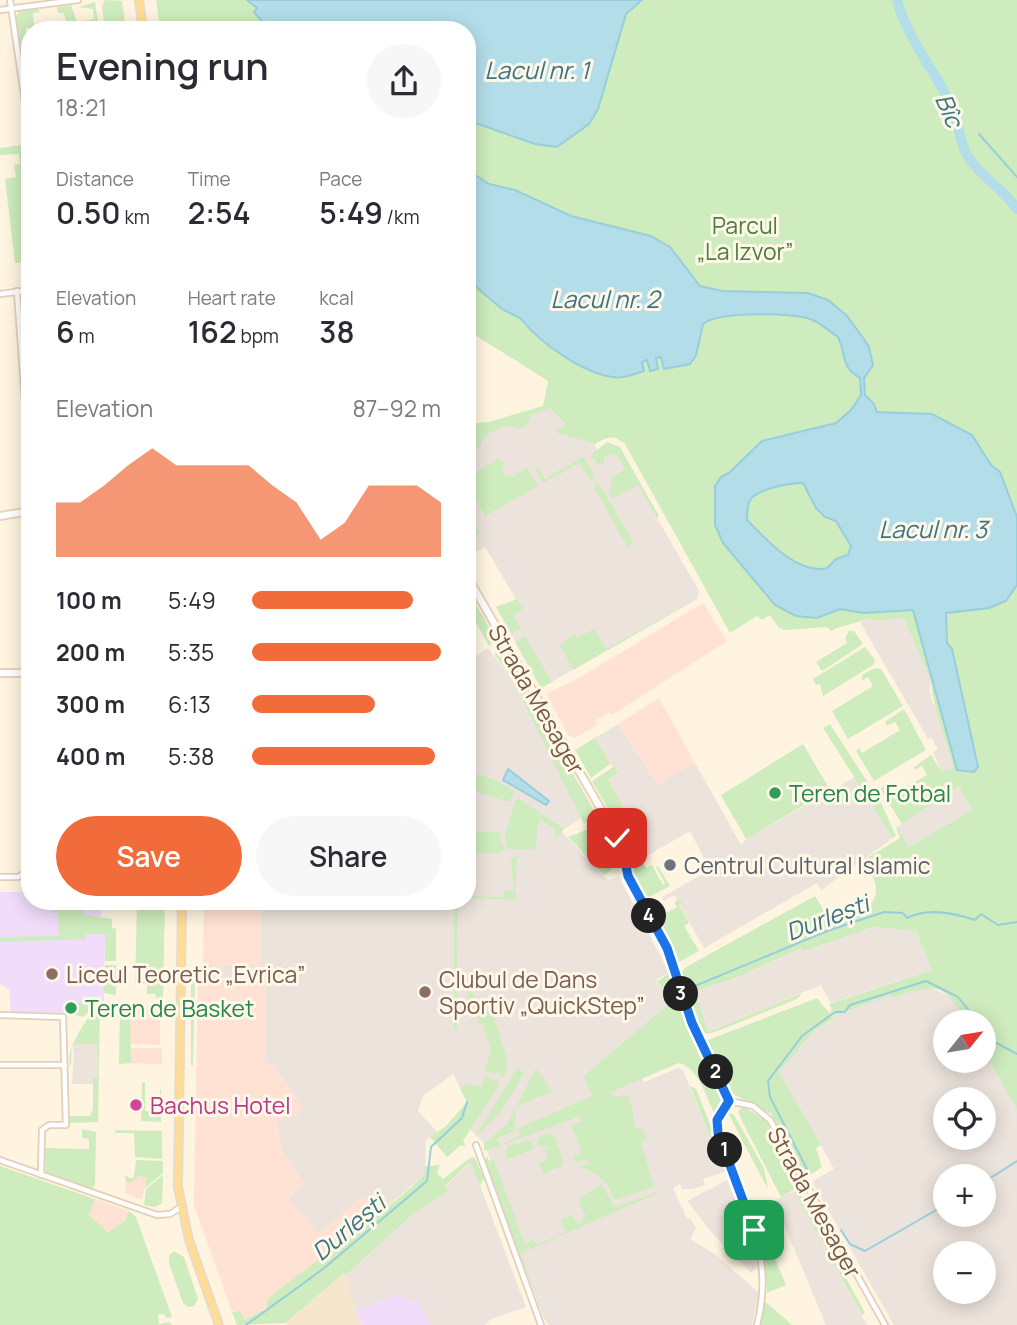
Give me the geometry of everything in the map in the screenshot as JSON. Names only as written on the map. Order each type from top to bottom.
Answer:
[{"type":"main road","points":[[139,0],[142,21]]},
{"type":"main road","points":[[182,910],[177,1142],[181,1207],[192,1250],[219,1325]]},
{"type":"street","points":[[10,0],[21,76]]},
{"type":"street","points":[[0,10],[78,0]]},
{"type":"street","points":[[18,292],[21,337]]},
{"type":"street","points":[[0,294],[21,292]]},
{"type":"street","points":[[0,516],[21,512]]},
{"type":"street","name":"Strada Mesager","points":[[476,592],[622,846],[628,876],[667,948],[689,1015],[729,1101],[753,1106],[770,1120],[885,1325]]},
{"type":"street","points":[[0,673],[21,672]]},
{"type":"street","points":[[0,877],[21,875]]},
{"type":"street","points":[[0,1015],[63,1017],[66,1125],[49,1125],[42,1130],[41,1175]]},
{"type":"street","points":[[0,1065],[65,1065]]},
{"type":"street","points":[[729,1101],[717,1124],[759,1248],[764,1294],[757,1325]]},
{"type":"street","points":[[476,1144],[541,1325]]},
{"type":"street","points":[[0,1160],[157,1215],[170,1214],[181,1207]]},
{"type":"shaded area","points":[[544,406],[554,410],[579,438],[594,443],[599,453],[617,448],[699,591],[697,599],[541,688],[496,607],[501,604],[503,607],[516,599],[485,547],[476,552],[476,423]]},
{"type":"shaded area","points":[[703,603],[727,641],[612,715],[610,712],[596,720],[597,725],[575,738],[568,735],[546,694],[579,678]]},
{"type":"shaded area","points":[[905,617],[932,683],[929,689],[933,704],[939,712],[955,770],[941,771],[933,752],[938,749],[931,737],[928,739],[860,622],[867,618],[875,621]]},
{"type":"shaded area","points":[[488,648],[521,691],[523,703],[583,817],[561,831],[608,880],[619,877],[669,973],[655,980],[672,1002],[663,1011],[641,1075],[644,1082],[678,1068],[683,1070],[724,1172],[703,1179],[705,1185],[693,1189],[682,1189],[680,1184],[673,1188],[687,1219],[690,1218],[696,1228],[690,1239],[715,1254],[759,1293],[752,1325],[549,1325],[544,1319],[525,1267],[485,1144],[456,1116],[467,1102],[453,1074],[423,1096],[418,1111],[437,1132],[426,1140],[425,1174],[376,1216],[368,1201],[360,1198],[318,1234],[288,1198],[304,1183],[282,1152],[277,1123],[289,1116],[294,1120],[302,1106],[272,1064],[265,1063],[266,983],[233,983],[233,978],[198,977],[198,966],[260,966],[261,910],[476,910],[476,655]]},
{"type":"shaded area","points":[[659,698],[695,763],[657,784],[618,724]]},
{"type":"shaded area","points":[[618,724],[657,784],[695,763],[741,845],[746,839],[855,777],[893,838],[821,890],[817,883],[704,948],[674,895],[664,901],[662,897],[710,870],[690,831],[641,859],[596,783],[618,770],[610,764],[595,738]]},
{"type":"shaded area","points":[[959,786],[973,810],[909,847],[896,828]]},
{"type":"shaded area","name":"Liceul Teoretic „Evrica”","points":[[0,892],[21,892],[21,910],[101,910],[101,917],[86,916],[96,933],[105,934],[104,1002],[85,1004],[77,1013],[11,1012],[9,990],[0,984]]},
{"type":"shaded area","points":[[204,910],[261,910],[260,966],[203,966]]},
{"type":"shaded area","points":[[874,927],[916,931],[932,970],[831,1003],[821,985],[707,1032],[694,991],[733,979],[803,948],[805,951]]},
{"type":"shaded area","points":[[198,977],[234,978],[234,983],[266,983],[272,1063],[302,1106],[294,1120],[277,1123],[282,1152],[304,1183],[288,1198],[360,1198],[368,1201],[376,1216],[267,1300],[268,1307],[245,1320],[238,1311],[232,1312],[194,1205]]},
{"type":"shaded area","points":[[926,986],[952,997],[960,1010],[933,1010],[933,1073],[996,1072],[1017,1110],[1017,1325],[894,1325],[814,1185],[813,1181],[834,1169],[779,1072],[814,1031],[834,1020],[829,1011],[832,1009],[835,1015],[891,994],[893,998]]},
{"type":"shaded area","points":[[130,1006],[160,1010],[160,1045],[129,1044]]},
{"type":"shaded area","points":[[72,1044],[97,1044],[98,1078],[94,1078],[93,1084],[72,1084]]},
{"type":"shaded area","points":[[131,1048],[162,1048],[162,1064],[131,1063]]},
{"type":"shaded area","points":[[471,1162],[526,1307],[491,1319],[485,1325],[430,1325],[418,1299],[407,1303],[403,1293],[356,1310],[345,1276],[413,1214],[448,1191],[445,1187]]},
{"type":"shaded area","points":[[138,1176],[147,1177],[142,1200],[125,1193],[126,1182],[132,1182]]},
{"type":"shaded area","points":[[727,1180],[751,1233],[757,1267],[751,1273],[713,1234],[687,1201]]},
{"type":"shaded area","points":[[794,1191],[867,1325],[826,1325],[774,1201]]},
{"type":"shaded area","points":[[95,1199],[129,1211],[125,1221],[108,1232],[89,1215]]},
{"type":"shaded area","points":[[344,1273],[362,1325],[286,1325],[285,1323]]},
{"type":"shaded area","points":[[403,1293],[407,1303],[418,1299],[430,1325],[362,1325],[356,1310]]},
{"type":"green space","points":[[105,0],[122,1],[125,21],[104,21],[102,6]]},
{"type":"green space","name":"Parcul „La Izvor”","points":[[156,0],[1017,0],[1017,1110],[996,1072],[996,1010],[960,1010],[944,992],[929,988],[893,998],[891,995],[835,1015],[829,1004],[932,970],[916,931],[874,927],[804,951],[802,948],[733,979],[695,991],[708,1032],[802,993],[797,999],[718,1031],[706,1034],[702,1031],[684,995],[681,972],[686,967],[815,896],[831,922],[865,908],[876,895],[876,886],[865,859],[900,838],[895,825],[909,847],[972,810],[959,786],[902,824],[880,789],[889,781],[892,784],[884,789],[889,797],[927,775],[922,766],[915,770],[914,767],[931,755],[941,771],[954,769],[936,710],[932,683],[904,618],[875,621],[867,618],[831,631],[827,627],[785,630],[779,628],[770,615],[762,620],[757,616],[730,633],[621,441],[610,438],[595,444],[554,432],[566,424],[550,408],[531,415],[528,424],[519,429],[505,425],[482,438],[479,449],[476,449],[476,423],[543,406],[548,381],[476,336],[476,21],[159,21]]},
{"type":"green space","points":[[95,2],[98,21],[83,21],[94,19],[93,9],[79,7]]},
{"type":"green space","points":[[71,5],[77,21],[66,21],[64,13],[58,13],[57,7]]},
{"type":"green space","points":[[38,8],[40,12],[33,13],[34,21],[21,21],[21,57],[15,18],[20,10]]},
{"type":"green space","points":[[21,145],[21,263],[15,263],[5,179],[16,177],[14,165],[20,164],[19,154],[0,155],[0,148]]},
{"type":"green space","points":[[607,442],[620,447],[659,516],[657,518],[638,485],[612,499],[609,493],[612,484],[610,479],[625,469],[617,454],[605,456],[604,464],[600,466],[591,455]]},
{"type":"green space","points":[[583,457],[594,475],[591,482],[580,463],[543,483],[535,469],[539,467],[544,479]]},
{"type":"green space","points":[[498,459],[506,463],[502,469],[505,476],[512,477],[527,468],[538,486],[485,516],[476,500],[476,472]]},
{"type":"green space","points":[[600,485],[633,542],[628,548],[593,486]]},
{"type":"green space","points":[[517,599],[523,609],[513,615],[521,628],[511,634],[496,607]]},
{"type":"green space","points":[[697,599],[573,670],[560,645],[574,634],[577,638],[594,629],[606,649]]},
{"type":"green space","points":[[476,605],[496,639],[489,646],[476,623]]},
{"type":"green space","points":[[849,631],[854,631],[863,644],[822,671],[816,662],[847,643],[845,638]]},
{"type":"green space","points":[[525,636],[552,682],[541,688],[515,642]]},
{"type":"green space","points":[[865,647],[875,660],[873,665],[823,696],[820,684],[816,685],[813,679]]},
{"type":"green space","points":[[502,649],[596,814],[584,824],[523,702],[521,691],[494,654]]},
{"type":"green space","points":[[875,668],[881,669],[903,706],[848,739],[832,711],[873,686],[868,677],[862,681],[862,675]]},
{"type":"green space","points":[[904,709],[926,750],[874,781],[856,751],[859,748],[862,753],[900,730],[895,722],[887,726],[885,722]]},
{"type":"green space","points":[[830,724],[881,803],[896,836],[893,838],[823,728]]},
{"type":"green space","points":[[595,738],[610,764],[591,778],[575,750]]},
{"type":"green space","name":"Teren de Fotbal","points":[[803,744],[830,790],[746,839],[721,795]]},
{"type":"green space","points":[[615,766],[618,773],[608,780],[635,828],[623,835],[592,781]]},
{"type":"green space","points":[[476,774],[491,778],[515,791],[509,802],[476,792]]},
{"type":"green space","points":[[519,799],[564,829],[555,840],[555,829],[539,819],[535,849],[508,849],[505,836],[515,801]]},
{"type":"green space","points":[[599,825],[618,853],[620,863],[604,875],[568,837]]},
{"type":"green space","points":[[476,831],[499,832],[504,849],[500,853],[476,853]]},
{"type":"green space","points":[[517,855],[515,900],[476,898],[476,896],[503,897],[504,891],[514,891],[511,859]]},
{"type":"green space","points":[[641,859],[646,868],[652,865],[663,885],[665,883],[656,867],[658,866],[670,886],[649,897],[644,895],[631,872],[631,862]]},
{"type":"green space","points":[[680,899],[682,903],[679,905],[689,923],[684,926],[699,951],[679,962],[655,913],[661,910],[664,914],[677,907],[674,902]]},
{"type":"green space","points":[[53,910],[83,910],[83,915],[112,919],[112,928],[116,929],[116,961],[105,961],[105,934],[86,934],[86,939],[0,942],[0,937],[59,936],[58,913],[53,913]]},
{"type":"green space","points":[[137,910],[165,910],[163,1001],[158,1002],[155,994],[147,994],[147,984],[135,984]]},
{"type":"green space","points":[[454,910],[458,910],[457,1029],[454,1029]]},
{"type":"green space","points":[[105,965],[116,965],[116,995],[104,993]]},
{"type":"green space","points":[[651,972],[658,981],[670,972],[696,1039],[723,1096],[720,1107],[714,1113],[696,1076],[679,1063],[611,1092],[616,1097],[629,1096],[636,1128],[644,1131],[647,1139],[641,1142],[654,1187],[615,1200],[602,1179],[580,1167],[589,1164],[587,1159],[578,1162],[574,1159],[573,1156],[582,1152],[571,1125],[582,1121],[580,1116],[503,1145],[520,1135],[518,1129],[496,1139],[502,1146],[484,1151],[484,1143],[507,1125],[516,1107],[514,1130],[592,1096],[584,1076],[671,1002]]},
{"type":"green space","points":[[195,977],[193,1065],[191,1065],[191,978]]},
{"type":"green space","points":[[467,989],[484,1005],[496,1024],[507,1062],[502,1078],[498,1073],[485,1072],[491,1048],[482,1023],[478,1024],[477,1017],[470,1012]]},
{"type":"green space","points":[[817,998],[834,1019],[815,1030],[779,1072],[821,1145],[816,1148],[822,1167],[807,1177],[771,1114],[731,1093],[704,1045],[708,1040]]},
{"type":"green space","points":[[120,1002],[97,1004],[83,1017],[66,1013],[66,1003]]},
{"type":"green space","points":[[130,1006],[131,1063],[119,1064],[120,1009]]},
{"type":"green space","points":[[100,1007],[98,1122],[69,1123],[68,1116],[90,1116],[93,1109],[93,1078],[98,1077],[97,1044],[73,1044],[89,1017]]},
{"type":"green space","points":[[517,1068],[524,1073],[502,1110],[475,1137]]},
{"type":"green space","points":[[536,1068],[552,1091],[516,1107]]},
{"type":"green space","points":[[484,1076],[501,1082],[463,1141],[466,1147],[461,1145],[447,1157],[430,1137],[446,1126],[467,1102],[460,1089],[466,1084],[482,1087]]},
{"type":"green space","points":[[145,1082],[145,1111],[155,1111],[161,1087],[161,1122],[141,1121],[142,1083]]},
{"type":"green space","points":[[690,1086],[696,1089],[729,1171],[724,1172]]},
{"type":"green space","points":[[743,1106],[766,1121],[802,1185],[781,1197],[742,1121],[738,1111]]},
{"type":"green space","points":[[727,1111],[734,1115],[764,1168],[768,1189]]},
{"type":"green space","points":[[82,1129],[96,1132],[95,1185],[91,1189],[46,1173],[44,1148],[89,1149],[89,1139],[82,1138]]},
{"type":"green space","points":[[115,1130],[162,1131],[162,1159],[135,1157],[134,1133],[116,1133]]},
{"type":"green space","points":[[546,1133],[554,1135],[564,1165],[543,1174],[539,1163],[548,1159],[545,1150],[549,1148],[547,1145],[539,1147],[537,1140]]},
{"type":"green space","points":[[531,1142],[534,1149],[506,1160],[507,1147]]},
{"type":"green space","points":[[487,1156],[489,1161],[494,1160],[525,1245],[533,1238],[536,1244],[565,1233],[561,1220],[573,1215],[577,1224],[584,1222],[582,1217],[586,1216],[579,1204],[580,1198],[602,1184],[614,1207],[672,1187],[521,1253],[544,1319],[485,1162]]},
{"type":"green space","points":[[471,1157],[475,1158],[484,1178],[480,1186],[469,1163],[445,1186],[448,1191],[413,1214],[345,1276],[344,1273],[285,1323],[237,1325],[232,1312],[240,1311],[245,1320],[267,1308],[267,1300],[367,1223],[425,1174],[424,1166],[440,1165],[437,1173],[443,1179]]},
{"type":"green space","points":[[136,1160],[163,1161],[163,1173],[145,1188],[146,1177],[139,1176],[132,1182],[126,1182],[125,1175],[131,1179],[134,1176]]},
{"type":"green space","points":[[0,1166],[95,1199],[89,1215],[108,1232],[125,1221],[129,1211],[136,1217],[172,1317],[158,1315],[159,1324],[170,1322],[172,1325],[0,1325]]},
{"type":"green space","points":[[739,1172],[786,1285],[767,1293],[765,1255]]},
{"type":"green space","points":[[163,1175],[162,1203],[155,1207],[144,1205],[146,1189]]},
{"type":"green space","points":[[798,1189],[865,1313],[862,1315],[794,1191]]},
{"type":"green space","points":[[174,1251],[184,1257],[198,1299],[194,1306],[188,1307],[183,1303],[169,1263],[169,1255]]},
{"type":"green space","points":[[765,1302],[767,1303],[792,1325],[760,1325]]},
{"type":"water","name":"Lacul nr. 1","points":[[247,0],[642,0],[626,14],[598,109],[589,124],[557,147],[535,144],[476,123],[476,21],[262,21],[254,12],[257,8]]},
{"type":"water","points":[[476,176],[489,184],[515,190],[571,216],[651,236],[670,247],[700,286],[722,291],[808,293],[828,300],[846,315],[869,347],[873,365],[864,378],[865,395],[874,404],[877,412],[932,414],[972,435],[991,465],[1000,472],[1017,517],[1017,585],[1006,601],[989,608],[946,613],[947,643],[952,649],[978,767],[974,772],[957,770],[913,610],[864,613],[840,609],[817,618],[796,616],[775,605],[723,543],[715,525],[715,486],[721,477],[729,473],[762,441],[836,423],[851,410],[861,395],[860,378],[849,369],[838,337],[817,322],[800,317],[755,314],[723,317],[703,324],[696,355],[690,364],[664,369],[661,357],[656,358],[658,369],[650,371],[647,360],[642,362],[644,371],[625,377],[612,377],[576,364],[541,339],[521,319],[501,308],[477,288]],"holes":[[[803,483],[816,508],[825,517],[836,521],[851,546],[848,555],[836,559],[827,568],[816,569],[783,554],[747,520],[752,497],[765,490]]]},
{"type":"water","points":[[508,769],[549,801],[546,805],[503,780]]},
{"type":"waterway","name":"Bîc","points":[[897,0],[914,42],[952,106],[966,152],[974,165],[1017,209]]},
{"type":"waterway","points":[[979,134],[1017,177]]},
{"type":"waterway","name":"Durlești","points":[[690,988],[827,931],[884,912],[903,913],[907,918],[941,912],[975,920],[981,914],[998,925],[1017,922]]},
{"type":"waterway","points":[[810,1175],[770,1097],[768,1081],[802,1036],[835,1012],[845,1012],[850,1005],[926,981],[958,997],[968,1010]]},
{"type":"waterway","points":[[996,1043],[1017,1054]]},
{"type":"waterway","name":"Durlești","points":[[246,1325],[323,1269],[427,1181],[431,1147],[462,1118],[467,1102]]},
{"type":"waterway","points":[[996,1174],[1017,1161]]},
{"type":"waterway","points":[[841,1230],[850,1244],[865,1251],[933,1212]]},
{"type":"place","name":"Teren de Fotbal","points":[[775,793]]},
{"type":"place","name":"Centrul Cultural Islamic","points":[[670,865]]},
{"type":"place","name":"Liceul Teoretic „Evrica”","points":[[52,974]]},
{"type":"place","name":"Clubul de Dans Sportiv „QuickStep”","points":[[425,992]]},
{"type":"place","name":"Teren de Basket","points":[[71,1008]]},
{"type":"place","name":"Bachus Hotel","points":[[136,1105]]},
{"type":"route","points":[[617,838],[622,846],[628,876],[667,948],[692,1023],[729,1101],[718,1116],[718,1133],[754,1230]]},
{"type":"water label","name":"Lacul nr. 2","points":[[605,298]]},
{"type":"water label","name":"Lacul nr. 3","points":[[933,528]]}]
